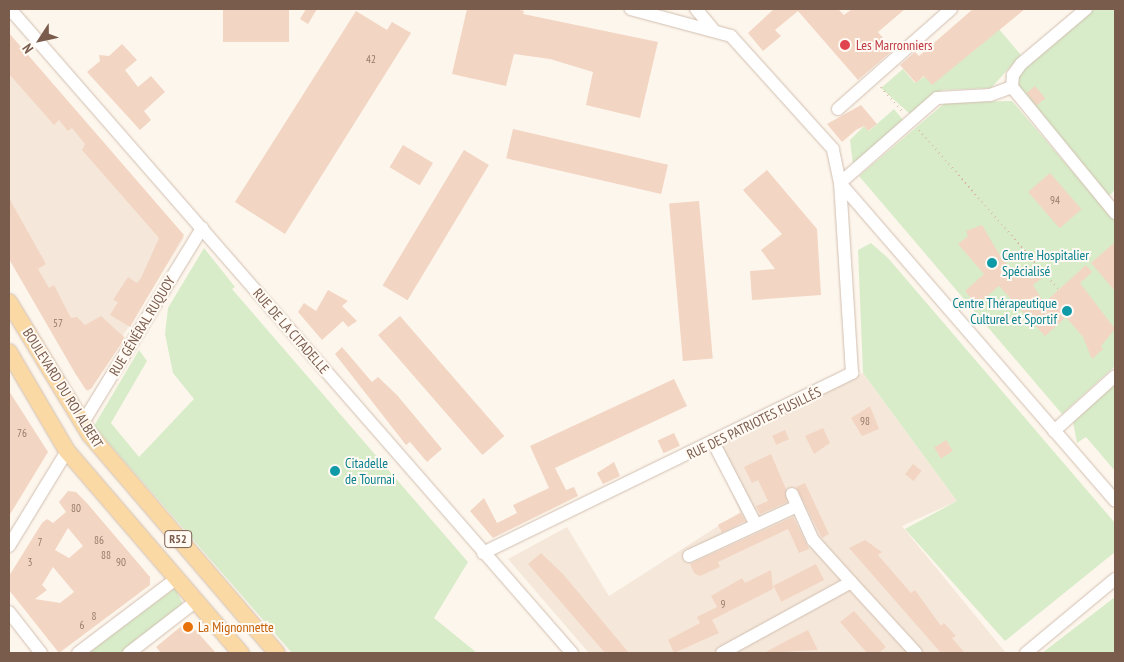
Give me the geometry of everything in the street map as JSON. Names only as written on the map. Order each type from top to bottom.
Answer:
[{"type":"main road","name":"BOULEVARD DU ROI ALBERT","points":[[9,302],[82,424],[277,653]]},
{"type":"main road","name":"BOULEVARD DU ROI ALBERT","points":[[9,352],[67,451],[241,653]]},
{"type":"street","name":"RUE DE LA CITADELLE","points":[[10,9],[572,653]]},
{"type":"street","name":"RUE DES PATRIOTES FUSILLÉS","points":[[483,553],[852,373],[840,183],[833,149],[740,42],[712,30],[631,9]]},
{"type":"street","points":[[696,9],[712,30]]},
{"type":"street","points":[[838,109],[951,9]]},
{"type":"street","points":[[1086,9],[1021,64],[1013,75],[1012,87],[1115,213]]},
{"type":"street","points":[[840,183],[937,98],[990,95],[1012,87]]},
{"type":"street","name":"RUE DES PATRIOTES FUSILLÉS","points":[[840,183],[1115,501]]},
{"type":"street","name":"RUE GÉNÉRAL RUQUOY","points":[[82,424],[202,228]]},
{"type":"street","points":[[1054,431],[1115,376]]},
{"type":"street","points":[[713,442],[756,525]]},
{"type":"street","points":[[9,546],[67,451]]},
{"type":"street","points":[[689,556],[756,525],[795,500],[813,540],[916,653]]},
{"type":"street","points":[[78,653],[176,579]]},
{"type":"street","points":[[1026,653],[1115,579]]},
{"type":"street","points":[[722,653],[851,582]]},
{"type":"street","points":[[128,653],[196,601]]},
{"type":"street","points":[[9,612],[41,653]]},
{"type":"path","points":[[872,78],[1058,289]]},
{"type":"shaded area","points":[[9,34],[184,238],[88,392],[9,256]]},
{"type":"shaded area","points":[[863,373],[957,501],[902,526],[1006,653],[589,653],[508,559],[567,527],[609,596],[740,512],[712,445]]},
{"type":"green space","points":[[1086,9],[1115,9],[1115,190],[1104,200],[1018,98],[1013,75]]},
{"type":"green space","points":[[998,28],[1021,55],[991,88],[942,90],[910,114],[881,88],[903,69],[915,83]]},
{"type":"green space","points":[[1012,101],[1115,221],[1115,366],[1062,414],[859,176],[946,102]]},
{"type":"green space","points":[[894,109],[903,120],[853,165],[850,140],[864,126],[869,131]]},
{"type":"green space","points":[[871,243],[888,258],[1115,523],[1115,552],[1005,641],[905,529],[957,501],[863,373],[858,250]]},
{"type":"green space","points":[[204,248],[235,287],[232,289],[468,562],[434,618],[477,653],[292,653],[94,426],[139,350],[147,361],[111,423],[139,457],[194,399],[173,373],[165,334],[168,308]]},
{"type":"green space","points":[[1115,384],[1115,471],[1086,437],[1077,443],[1073,422]]},
{"type":"green space","points":[[175,588],[183,604],[120,653],[88,653]]},
{"type":"green space","points":[[1115,597],[1115,653],[1042,653]]},
{"type":"building","points":[[223,9],[289,9],[289,42],[223,42]]},
{"type":"building","points":[[306,9],[317,9],[308,24],[300,19]]},
{"type":"building","points":[[467,9],[516,9],[524,11],[523,14],[658,42],[640,118],[586,105],[593,72],[550,59],[514,54],[506,86],[452,74]]},
{"type":"building","name":"Les Marronniers","points":[[774,9],[838,9],[844,15],[852,9],[905,9],[878,32],[893,50],[858,80],[798,11],[775,30],[781,36],[763,51],[748,33]]},
{"type":"building","name":"Les Marronniers","points":[[973,9],[1025,9],[932,85],[924,76],[916,83],[900,65],[915,52],[919,56]]},
{"type":"building","points":[[356,11],[387,30],[392,22],[411,33],[285,234],[235,202]]},
{"type":"building","points":[[9,33],[184,235],[130,327],[110,315],[118,302],[113,300],[128,277],[137,283],[141,278],[159,238],[82,150],[85,144],[72,128],[68,131],[59,120],[54,125],[9,74]]},
{"type":"building","points":[[122,44],[137,60],[125,70],[138,87],[151,76],[165,92],[144,111],[151,120],[140,130],[87,72],[100,61],[99,55],[109,56]]},
{"type":"building","points":[[1035,86],[1045,98],[1037,105],[1027,93]]},
{"type":"building","points":[[861,105],[877,124],[868,131],[864,126],[856,130],[842,142],[827,124]]},
{"type":"building","points":[[513,129],[668,165],[661,194],[506,158]]},
{"type":"building","points":[[403,145],[433,163],[420,185],[390,167]]},
{"type":"building","points":[[464,150],[489,165],[407,300],[383,285]]},
{"type":"building","points":[[767,170],[817,229],[821,295],[752,300],[750,271],[775,269],[761,250],[782,234],[743,190]]},
{"type":"building","points":[[1050,173],[1081,209],[1060,228],[1028,192]]},
{"type":"building","points":[[9,198],[46,264],[38,269],[49,288],[54,285],[71,318],[77,317],[85,325],[101,316],[125,338],[91,389],[86,390],[75,373],[9,259]]},
{"type":"building","points":[[699,201],[713,358],[683,361],[669,204]]},
{"type":"building","points":[[982,225],[1002,259],[1022,277],[1046,275],[1033,285],[1044,303],[1086,265],[1092,272],[1080,283],[1115,329],[1101,346],[1103,349],[1092,359],[1083,337],[1066,317],[1045,336],[999,286],[977,305],[965,291],[984,274],[958,244],[968,236],[966,231]]},
{"type":"building","points":[[1115,242],[1115,291],[1091,263]]},
{"type":"building","points":[[328,290],[348,301],[342,306],[357,321],[348,327],[343,321],[322,340],[298,312],[304,303],[316,311]]},
{"type":"building","points":[[400,316],[504,436],[482,455],[378,335]]},
{"type":"building","points":[[342,347],[372,382],[378,377],[397,395],[442,449],[427,462],[410,442],[406,445],[335,354]]},
{"type":"building","points":[[674,379],[687,406],[555,468],[566,490],[574,487],[578,496],[493,538],[470,511],[484,498],[497,523],[517,513],[513,505],[549,488],[530,446]]},
{"type":"building","points":[[9,391],[48,452],[9,516]]},
{"type":"building","points":[[870,406],[879,429],[862,436],[851,418]]},
{"type":"building","points":[[823,428],[830,443],[814,454],[805,436]]},
{"type":"building","points":[[785,430],[789,439],[776,445],[772,436]]},
{"type":"building","points":[[674,433],[680,446],[664,453],[658,441]]},
{"type":"building","points":[[946,440],[953,451],[941,458],[934,447]]},
{"type":"building","points":[[771,454],[786,489],[787,502],[760,514],[756,506],[768,501],[758,480],[752,483],[744,467]]},
{"type":"building","points":[[614,462],[620,476],[603,484],[597,473]]},
{"type":"building","points":[[913,464],[922,471],[914,481],[905,474]]},
{"type":"building","points":[[805,483],[829,534],[822,538],[796,487]]},
{"type":"building","points":[[68,491],[76,492],[150,577],[150,585],[59,653],[9,590],[9,576],[42,523],[47,519],[53,523],[66,512],[59,502]],"holes":[[[68,528],[83,546],[69,558],[55,550]],[[53,567],[74,592],[60,603],[35,599],[47,590],[42,585]]]},
{"type":"building","points":[[741,513],[745,521],[722,533],[718,525]]},
{"type":"building","points":[[793,517],[809,549],[799,553],[788,529],[718,562],[720,567],[700,576],[694,573],[690,564]]},
{"type":"building","points":[[865,540],[882,552],[878,555],[911,593],[915,590],[941,626],[944,623],[956,636],[952,638],[965,653],[941,653],[849,548]]},
{"type":"building","points":[[541,553],[563,574],[629,653],[605,653],[528,564]]},
{"type":"building","points":[[816,564],[824,580],[781,602],[773,586]]},
{"type":"building","points":[[771,570],[773,589],[712,620],[719,633],[674,653],[668,640],[700,623],[697,617],[717,607],[711,596],[742,578],[745,583]]},
{"type":"building","points":[[854,611],[886,647],[879,653],[867,653],[840,622]]},
{"type":"building","points":[[185,623],[190,624],[216,653],[161,653],[156,647]]},
{"type":"building","points":[[808,630],[818,650],[764,653],[786,641]]},
{"type":"place","name":"Les Marronniers","points":[[845,45]]},
{"type":"place","name":"Centre Hospitalier Spécialisé","points":[[992,263]]},
{"type":"place","name":"Centre Thérapeutique Culturel et Sportif","points":[[1067,311]]},
{"type":"place","name":"Citadelle de Tournai","points":[[335,471]]},
{"type":"place","name":"La Mignonnette","points":[[188,627]]}]
